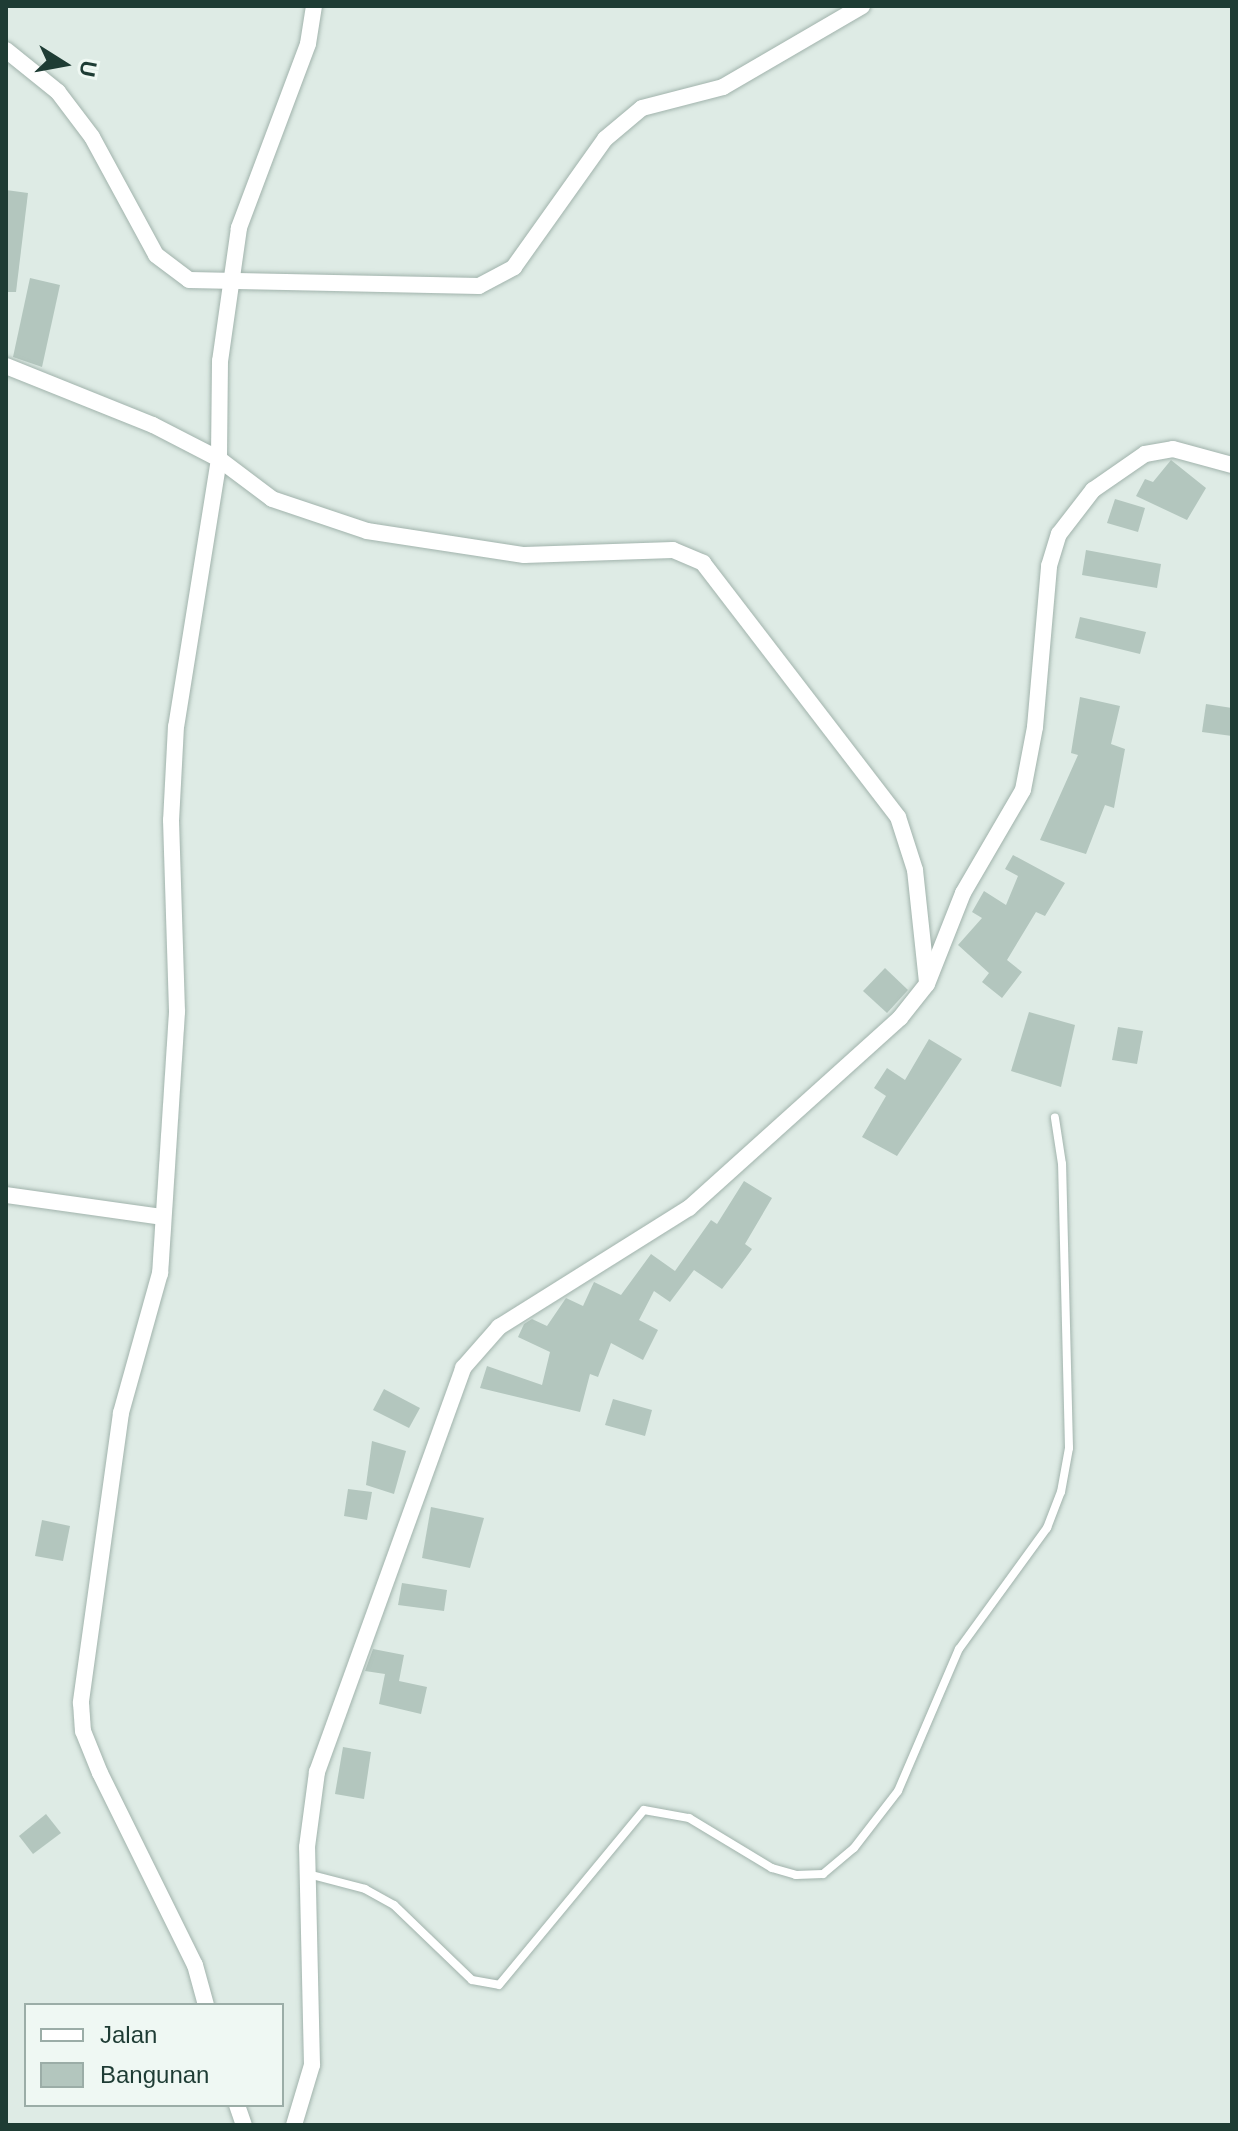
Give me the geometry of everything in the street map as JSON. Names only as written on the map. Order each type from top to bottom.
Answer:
[{"type":"street","points":[[205,2003],[195,1965],[100,1773],[83,1731],[81,1703],[121,1413],[150,1319],[162,1217],[177,1012],[171,820],[176,726],[219,459],[220,361],[230,285],[249,195],[287,108],[314,6]]},
{"type":"street","points":[[6,50],[58,92],[92,137],[156,255],[189,280],[230,285],[464,286],[499,279],[532,246],[605,139],[642,108],[723,87],[862,6]]},
{"type":"street","points":[[6,366],[153,425],[219,459],[272,499],[367,531],[524,555],[673,550],[703,563],[898,817],[915,870],[927,984]]},
{"type":"street","points":[[294,2125],[312,2065],[308,1874],[311,1806],[325,1742],[407,1537],[451,1391],[480,1343],[689,1208],[885,1036],[927,984],[963,893],[1023,790],[1035,727],[1049,566],[1059,534],[1093,490],[1145,454],[1173,449],[1232,465]]},
{"type":"street","points":[[6,1195],[162,1217]]},
{"type":"lane","points":[[308,1874],[365,1889],[394,1905],[472,1980],[499,1985],[644,1810],[689,1818],[772,1868],[796,1875],[823,1874],[854,1848],[898,1791],[959,1649],[1047,1528],[1061,1492],[1069,1448],[1062,1164],[1055,1118]]},
{"type":"building","points":[[6,190],[28,193],[16,292],[6,292]]},
{"type":"building","points":[[30,278],[60,285],[42,367],[13,357]]},
{"type":"building","points":[[1171,460],[1206,488],[1187,520],[1136,496],[1145,479],[1153,482]]},
{"type":"building","points":[[1115,499],[1145,508],[1138,532],[1107,523]]},
{"type":"building","points":[[1086,550],[1161,564],[1157,588],[1082,575]]},
{"type":"building","points":[[1080,617],[1146,632],[1140,654],[1075,638]]},
{"type":"building","points":[[1080,697],[1120,706],[1111,744],[1125,749],[1114,808],[1105,805],[1086,854],[1040,840],[1078,755],[1071,753]]},
{"type":"building","points":[[1206,704],[1232,708],[1232,736],[1202,732]]},
{"type":"building","points":[[1013,855],[1065,883],[1045,916],[1036,912],[1007,960],[1022,972],[1002,998],[982,982],[989,973],[958,945],[982,918],[972,912],[984,891],[1006,905],[1018,876],[1005,869]]},
{"type":"building","points":[[885,968],[908,990],[887,1013],[863,991]]},
{"type":"building","points":[[1029,1012],[1075,1025],[1061,1087],[1011,1071]]},
{"type":"building","points":[[1118,1027],[1143,1031],[1137,1064],[1112,1060]]},
{"type":"building","points":[[929,1039],[962,1059],[897,1156],[862,1137],[886,1096],[874,1088],[887,1068],[905,1080]]},
{"type":"building","points":[[744,1181],[772,1198],[745,1244],[752,1249],[722,1289],[694,1270],[670,1302],[654,1291],[639,1320],[658,1330],[643,1360],[611,1343],[598,1377],[590,1374],[580,1412],[480,1388],[487,1366],[542,1385],[550,1352],[518,1337],[524,1324],[532,1319],[547,1326],[566,1298],[583,1306],[594,1282],[621,1295],[651,1254],[675,1271],[711,1220],[717,1224]]},
{"type":"building","points":[[384,1389],[420,1408],[409,1428],[373,1410]]},
{"type":"building","points":[[613,1399],[652,1410],[645,1436],[605,1425]]},
{"type":"building","points":[[372,1441],[406,1451],[394,1494],[366,1485]]},
{"type":"building","points":[[348,1489],[372,1492],[367,1520],[344,1516]]},
{"type":"building","points":[[431,1507],[484,1518],[470,1568],[422,1558]]},
{"type":"building","points":[[42,1520],[70,1526],[63,1561],[35,1556]]},
{"type":"building","points":[[402,1583],[447,1590],[444,1611],[398,1605]]},
{"type":"building","points":[[373,1649],[404,1655],[399,1681],[427,1687],[421,1714],[379,1704],[385,1674],[365,1671]]},
{"type":"building","points":[[343,1747],[371,1752],[364,1799],[335,1794]]},
{"type":"building","points":[[46,1814],[61,1833],[33,1854],[19,1836]]}]
